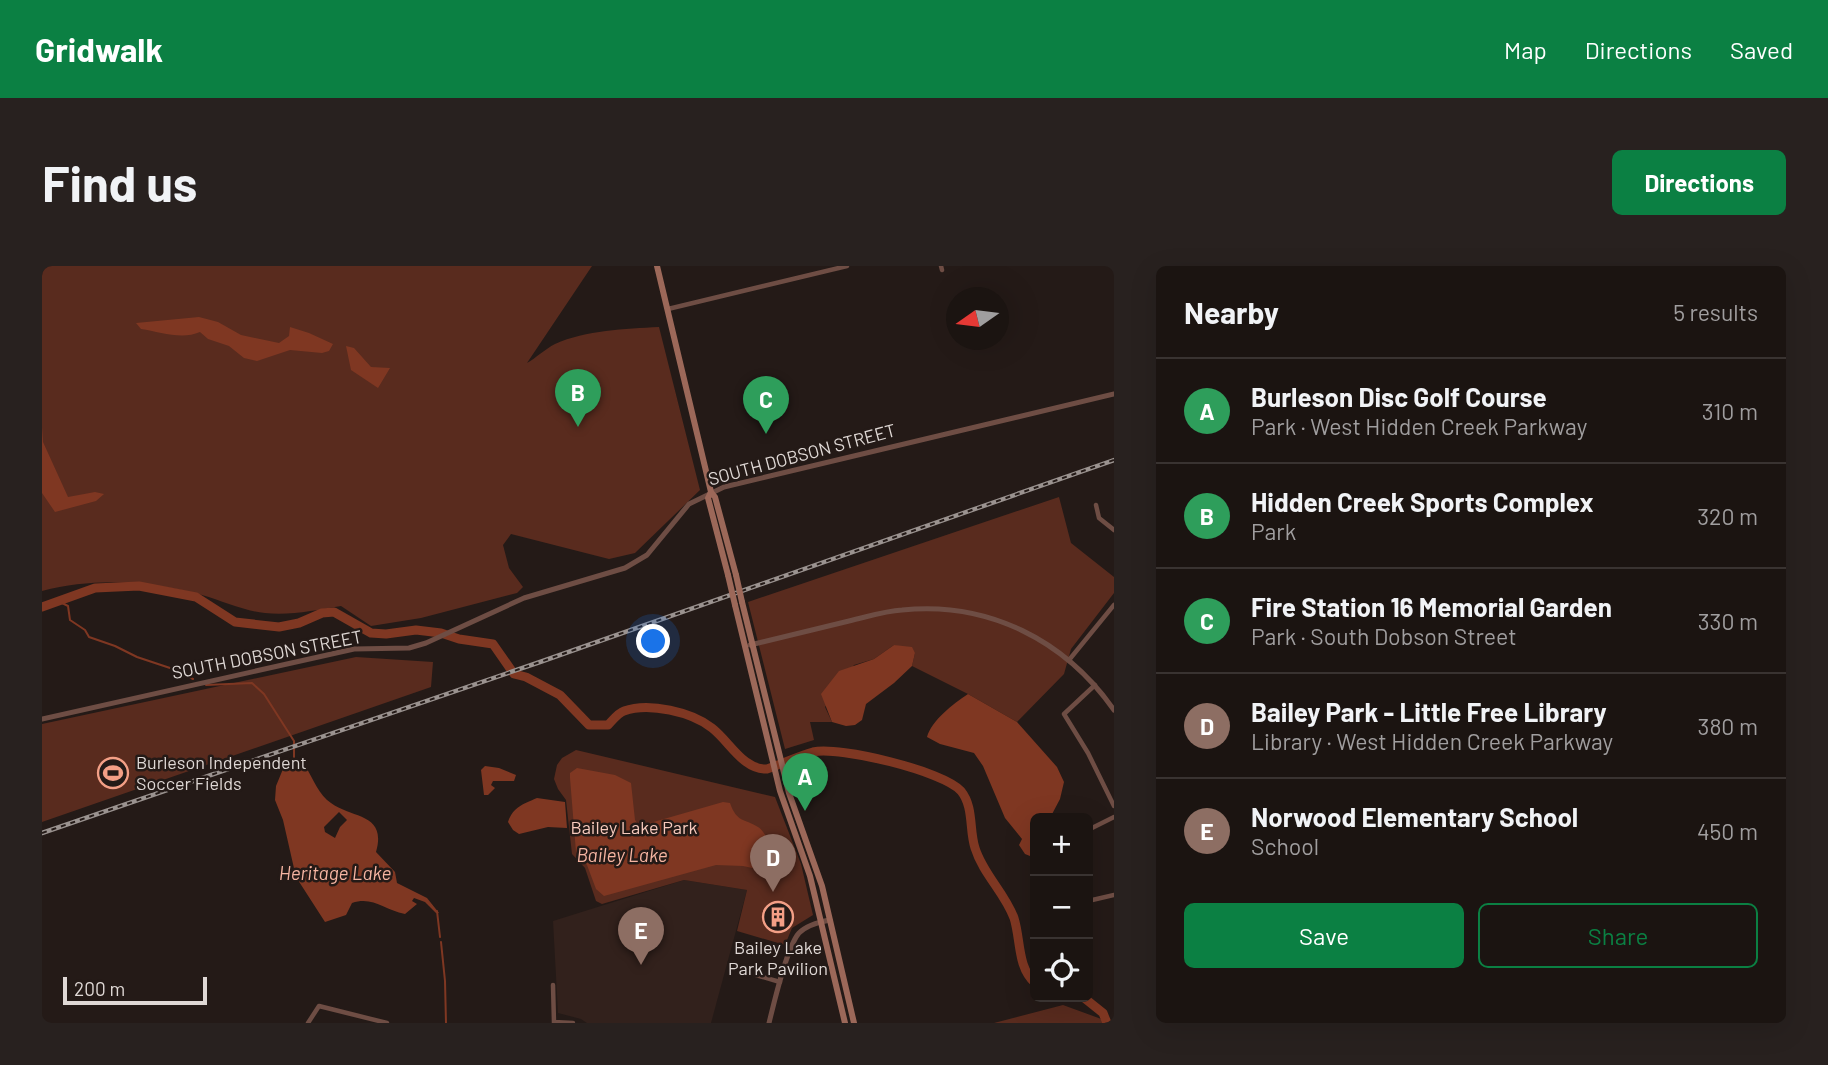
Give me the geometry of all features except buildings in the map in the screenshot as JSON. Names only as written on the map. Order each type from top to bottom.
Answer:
[{"type":"main road","points":[[657,266],[711,492],[708,498],[732,575],[745,647],[765,731],[780,791],[810,876],[845,1023]]},
{"type":"main road","points":[[738,604],[753,645],[789,793],[817,870],[854,1023]]},
{"type":"street","points":[[667,309],[825,268],[847,266]]},
{"type":"street","name":"SOUTH DOBSON STREET","points":[[42,719],[354,649],[409,648],[524,598],[625,569],[647,555],[689,504],[711,492],[738,483],[1114,394]]},
{"type":"street","points":[[1097,505],[1099,518],[1114,530]]},
{"type":"street","points":[[1069,660],[1114,605]]},
{"type":"street","points":[[745,647],[887,612],[950,609],[1029,632],[1069,660],[1095,685],[1114,710]]},
{"type":"street","points":[[1095,685],[1064,714],[1088,753],[1114,806]]},
{"type":"street","points":[[1093,828],[1114,817]]},
{"type":"street","points":[[1093,900],[1114,895]]},
{"type":"street","points":[[769,1023],[790,948],[797,935],[805,928],[830,920]]},
{"type":"street","points":[[756,975],[780,982]]},
{"type":"street","points":[[553,985],[554,1022],[573,1023]]},
{"type":"street","points":[[308,1023],[319,1006],[387,1023]]},
{"type":"shaded area","points":[[684,880],[747,890],[711,1023],[587,1023],[558,1013],[553,921]]},
{"type":"green space","points":[[42,266],[592,266],[527,363],[567,339],[606,331],[659,327],[700,490],[635,553],[609,559],[511,534],[503,545],[509,568],[523,587],[517,593],[421,618],[371,626],[341,606],[274,614],[241,608],[202,595],[142,584],[103,582],[42,591]]},
{"type":"green space","points":[[1059,497],[1071,543],[1114,577],[1114,593],[1071,649],[1064,674],[1017,722],[912,666],[915,653],[894,645],[874,659],[854,665],[825,707],[832,722],[810,722],[814,740],[785,749],[748,602]]},
{"type":"green space","name":"Burleson Independent Soccer Fields","points":[[356,657],[433,662],[431,687],[42,822],[42,724]]},
{"type":"green space","name":"Bailey Lake Park","points":[[576,750],[775,797],[801,864],[813,915],[792,928],[785,945],[737,931],[747,890],[684,880],[602,904],[596,901],[585,868],[572,854],[566,800],[554,779],[557,765],[562,758]]},
{"type":"green space","points":[[1063,1005],[1104,1020],[1105,1023],[994,1023]]},
{"type":"water","points":[[199,317],[218,322],[241,335],[279,343],[289,336],[290,327],[333,344],[329,351],[322,353],[290,350],[257,361],[244,358],[229,346],[208,339],[200,332],[171,335],[141,329],[136,323]]},
{"type":"water","points":[[346,346],[354,348],[371,367],[390,368],[378,388],[351,370]]},
{"type":"water","points":[[42,427],[43,442],[68,497],[95,492],[104,494],[96,501],[55,512],[42,493]]},
{"type":"water","points":[[894,645],[912,647],[915,653],[912,666],[866,704],[862,720],[855,725],[846,726],[832,722],[821,694],[839,671],[874,659]]},
{"type":"water","points":[[968,694],[1017,722],[1057,767],[1064,782],[1053,813],[1030,813],[1030,856],[1025,854],[1019,845],[1022,839],[1005,818],[983,766],[974,753],[940,744],[927,737],[938,719]]},
{"type":"water","name":"Heritage Lake","points":[[288,765],[306,767],[327,800],[372,824],[377,830],[376,852],[395,872],[397,883],[427,898],[439,913],[425,902],[414,898],[412,901],[417,904],[405,914],[372,902],[359,901],[352,903],[346,915],[325,922],[296,877],[283,820],[275,800],[276,786],[283,769]],"holes":[[[339,812],[347,820],[335,838],[325,832],[324,827]]]},
{"type":"water","points":[[485,766],[516,775],[514,781],[493,781],[491,785],[495,788],[488,795],[484,795],[481,770]]},
{"type":"water","name":"Bailey Lake","points":[[577,768],[615,775],[631,783],[635,820],[638,824],[643,825],[723,802],[730,803],[738,817],[758,827],[764,834],[775,864],[767,871],[743,866],[716,865],[604,896],[596,889],[587,865],[576,852],[570,773]]},
{"type":"water","points":[[537,798],[565,802],[567,828],[548,827],[519,834],[513,830],[508,822],[516,809]]},
{"type":"waterway","points":[[42,607],[95,588],[139,586],[196,597],[235,622],[279,627],[299,623],[322,613],[334,612],[371,633],[416,630],[493,644],[514,674],[526,677],[560,695],[589,725],[608,725],[622,712],[634,708],[658,708],[682,713],[704,722],[744,760],[758,768],[767,769],[813,752],[826,751],[867,756],[913,768],[951,783],[965,797],[970,811],[975,848],[1014,918],[1022,961],[1030,978]]},
{"type":"waterway","points":[[58,601],[68,606],[70,620],[85,630],[89,637],[193,679]]},
{"type":"waterway","points":[[206,685],[252,683],[264,694],[294,741],[294,764]]},
{"type":"waterway","points":[[437,911],[440,937]]},
{"type":"waterway","points":[[441,942],[446,1023]]},
{"type":"waterway","points":[[1089,1002],[1103,1013],[1107,1023]]},
{"type":"railway","points":[[42,833],[540,662],[1114,460]]},
{"type":"place","name":"Hidden Creek Sports Complex","points":[[578,427]]},
{"type":"place","name":"Fire Station 16 Memorial Garden","points":[[766,434]]},
{"type":"place","name":"Burleson Independent Soccer Fields","points":[[113,773]]},
{"type":"place","name":"Burleson Disc Golf Course","points":[[805,811]]},
{"type":"place","name":"Bailey Park - Little Free Library","points":[[773,892]]},
{"type":"place","name":"Bailey Lake Park Pavilion","points":[[778,917]]},
{"type":"place","name":"Norwood Elementary School","points":[[641,965]]}]
